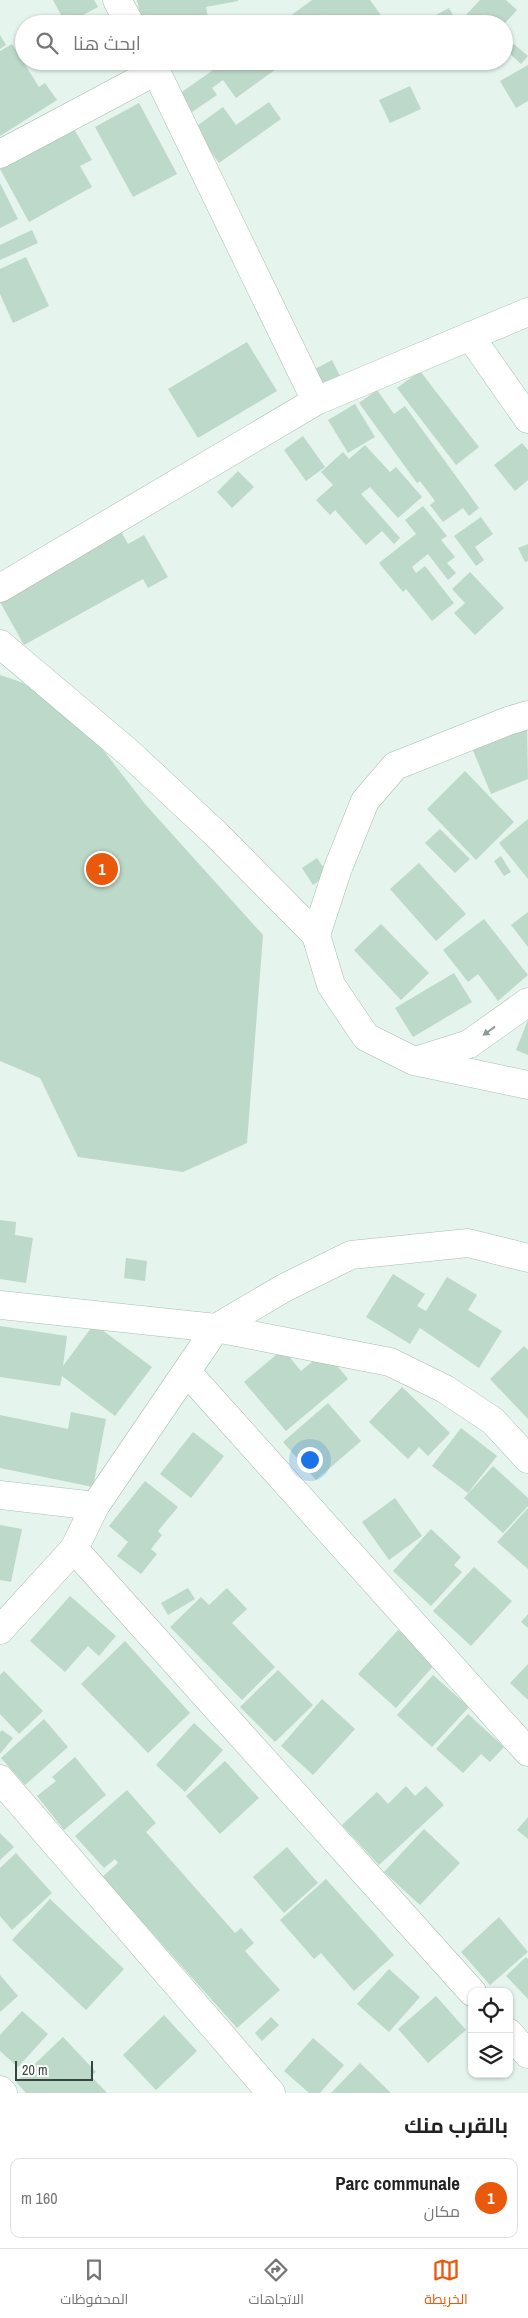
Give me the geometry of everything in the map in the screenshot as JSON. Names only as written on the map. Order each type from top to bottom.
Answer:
[{"type":"street","points":[[117,0],[125,15]]},
{"type":"street","points":[[0,154],[146,70]]},
{"type":"street","points":[[155,70],[316,401]]},
{"type":"street","points":[[0,588],[316,401],[528,312]]},
{"type":"street","points":[[470,336],[528,418]]},
{"type":"street","points":[[0,644],[128,752],[216,834],[316,935],[331,985],[366,1037],[414,1061],[528,1085]]},
{"type":"street","points":[[316,935],[338,868],[365,800],[395,766],[508,721],[528,715]]},
{"type":"street","points":[[414,1061],[469,1044],[528,1002]]},
{"type":"street","points":[[0,1630],[74,1549],[95,1506],[216,1328],[284,1288],[351,1254],[468,1243],[528,1258]]},
{"type":"street","points":[[0,1305],[216,1328],[390,1362],[444,1389],[493,1420],[528,1459]]},
{"type":"street","points":[[187,1372],[528,1752]]},
{"type":"street","points":[[0,1495],[95,1506]]},
{"type":"street","points":[[74,1549],[468,1988]]},
{"type":"street","points":[[0,1779],[271,2093]]},
{"type":"street","points":[[513,2037],[528,2054]]},
{"type":"street","points":[[0,2090],[3,2093]]},
{"type":"building","points":[[53,0],[94,0],[98,7],[83,15],[61,15]]},
{"type":"building","points":[[137,0],[238,0],[206,7],[208,15],[140,15]]},
{"type":"building","points":[[312,0],[370,0],[381,15],[291,15]]},
{"type":"building","points":[[480,0],[506,0],[517,10],[512,15],[466,15]]},
{"type":"building","points":[[449,8],[453,15],[436,15]]},
{"type":"building","points":[[0,35],[6,45],[0,49]]},
{"type":"building","points":[[12,44],[15,49],[15,70],[28,70],[39,87],[45,83],[57,100],[0,136],[0,51]]},
{"type":"building","points":[[513,45],[528,56],[521,64],[513,57]]},
{"type":"building","points":[[528,65],[528,101],[516,108],[500,81]]},
{"type":"building","points":[[213,70],[275,70],[236,98],[223,80],[212,88],[217,95],[192,112],[179,94]]},
{"type":"building","points":[[410,86],[421,109],[390,123],[379,100]]},
{"type":"building","points":[[269,102],[281,119],[219,163],[194,128],[223,107],[236,125]]},
{"type":"building","points":[[139,103],[177,174],[133,197],[95,127]]},
{"type":"building","points":[[74,129],[92,160],[80,166],[92,187],[29,222],[0,169]]},
{"type":"building","points":[[0,183],[18,219],[0,228]]},
{"type":"building","points":[[32,230],[38,243],[0,260],[0,245]]},
{"type":"building","points":[[26,257],[49,306],[13,323],[0,294],[0,269]]},
{"type":"building","points":[[247,342],[277,391],[198,438],[168,389]]},
{"type":"building","points":[[332,360],[340,376],[324,385],[315,369]]},
{"type":"building","points":[[420,371],[479,447],[456,465],[397,388]]},
{"type":"building","points":[[377,390],[394,414],[405,406],[479,508],[469,516],[463,508],[443,522],[430,505],[435,501],[420,481],[417,483],[359,403]]},
{"type":"building","points":[[355,404],[375,437],[348,453],[328,420]]},
{"type":"building","points":[[303,436],[325,467],[306,481],[284,450]]},
{"type":"building","points":[[522,443],[528,450],[528,480],[515,491],[494,465]]},
{"type":"building","points":[[365,445],[390,472],[396,467],[422,497],[398,518],[370,487],[361,494],[400,538],[394,544],[382,531],[366,545],[335,510],[330,515],[316,500],[333,485],[321,472],[343,452],[349,459]]},
{"type":"building","points":[[238,471],[254,487],[232,508],[217,492]]},
{"type":"building","points":[[423,506],[447,536],[441,540],[455,557],[447,563],[456,573],[448,580],[428,554],[412,567],[416,573],[425,566],[454,603],[432,621],[406,589],[403,592],[379,563],[416,534],[405,520]]},
{"type":"building","points":[[481,517],[493,534],[475,547],[484,560],[476,566],[454,536]]},
{"type":"building","points":[[119,528],[128,544],[144,535],[168,577],[148,588],[143,579],[24,645],[0,602],[0,595]]},
{"type":"building","points":[[528,544],[528,561],[525,562],[518,548]]},
{"type":"building","points":[[470,572],[504,608],[475,635],[454,613],[465,603],[452,589]]},
{"type":"building","points":[[0,675],[21,682],[76,715],[145,804],[263,935],[247,1143],[183,1172],[78,1157],[40,1078],[0,1061]]},
{"type":"building","points":[[527,725],[528,779],[491,794],[472,748]]},
{"type":"building","points":[[465,771],[514,822],[476,860],[427,809]]},
{"type":"building","points":[[528,819],[528,879],[499,843]]},
{"type":"building","points":[[440,829],[470,859],[455,873],[425,843]]},
{"type":"building","points":[[501,856],[511,872],[504,876],[494,861]]},
{"type":"building","points":[[317,858],[328,874],[313,885],[302,868]]},
{"type":"building","points":[[419,863],[466,914],[436,941],[390,889]]},
{"type":"building","points":[[528,912],[528,947],[511,925]]},
{"type":"building","points":[[484,919],[528,975],[498,1001],[478,974],[468,982],[443,950]]},
{"type":"building","points":[[381,924],[429,973],[401,1000],[354,950]]},
{"type":"building","points":[[454,973],[472,1002],[413,1037],[395,1008]]},
{"type":"building","points":[[528,1020],[528,1055],[516,1050]]},
{"type":"building","points":[[0,1220],[16,1222],[15,1235],[33,1238],[26,1283],[0,1279]]},
{"type":"building","points":[[126,1258],[147,1261],[145,1281],[124,1278]]},
{"type":"building","points":[[393,1274],[425,1294],[417,1306],[426,1311],[447,1277],[477,1295],[468,1310],[502,1331],[479,1368],[420,1328],[410,1344],[366,1317]]},
{"type":"building","points":[[94,1324],[152,1367],[115,1416],[62,1376],[60,1386],[0,1377],[0,1326],[67,1336],[63,1366]]},
{"type":"building","points":[[524,1346],[528,1350],[528,1419],[490,1379]]},
{"type":"building","points":[[283,1349],[301,1371],[325,1351],[348,1379],[286,1431],[244,1382]]},
{"type":"building","points":[[402,1387],[450,1433],[428,1456],[419,1447],[408,1459],[369,1422]]},
{"type":"building","points":[[328,1403],[361,1441],[316,1480],[283,1442]]},
{"type":"building","points":[[71,1412],[106,1419],[93,1487],[0,1468],[0,1415],[68,1429]]},
{"type":"building","points":[[461,1428],[497,1456],[468,1493],[432,1466]]},
{"type":"building","points":[[193,1432],[224,1456],[191,1498],[160,1474]]},
{"type":"building","points":[[493,1466],[528,1498],[528,1506],[503,1533],[464,1498]]},
{"type":"building","points":[[145,1481],[178,1507],[158,1531],[162,1535],[151,1549],[157,1554],[141,1574],[117,1556],[128,1542],[109,1526]]},
{"type":"building","points":[[395,1498],[422,1536],[389,1560],[362,1522]]},
{"type":"building","points":[[528,1508],[528,1569],[497,1542]]},
{"type":"building","points":[[0,1525],[22,1529],[11,1582],[0,1580]]},
{"type":"building","points":[[431,1529],[461,1557],[454,1565],[462,1572],[431,1606],[393,1571]]},
{"type":"building","points":[[474,1567],[512,1601],[471,1646],[433,1611]]},
{"type":"building","points":[[188,1588],[195,1599],[168,1615],[161,1603]]},
{"type":"building","points":[[227,1588],[247,1609],[232,1623],[275,1667],[242,1700],[170,1627],[201,1597],[209,1605]]},
{"type":"building","points":[[70,1596],[116,1636],[99,1656],[88,1646],[65,1672],[30,1641]]},
{"type":"building","points":[[528,1614],[528,1628],[521,1622]]},
{"type":"building","points":[[398,1630],[436,1663],[396,1708],[358,1674]]},
{"type":"building","points":[[125,1641],[190,1713],[148,1753],[81,1684]]},
{"type":"building","points":[[528,1664],[528,1700],[510,1683]]},
{"type":"building","points":[[278,1670],[313,1705],[275,1742],[240,1707]]},
{"type":"building","points":[[4,1671],[43,1711],[19,1734],[0,1714],[0,1675]]},
{"type":"building","points":[[433,1675],[469,1707],[432,1747],[397,1715]]},
{"type":"building","points":[[322,1699],[355,1729],[313,1775],[281,1746]]},
{"type":"building","points":[[468,1714],[504,1747],[490,1762],[481,1754],[463,1773],[436,1749]]},
{"type":"building","points":[[44,1719],[68,1747],[25,1785],[1,1758]]},
{"type":"building","points":[[194,1723],[223,1750],[185,1792],[156,1765]]},
{"type":"building","points":[[2,1730],[13,1738],[0,1754],[0,1732]]},
{"type":"building","points":[[75,1757],[106,1795],[64,1830],[37,1796],[56,1781],[52,1777]]},
{"type":"building","points":[[225,1761],[259,1798],[220,1834],[186,1796]]},
{"type":"building","points":[[406,1786],[415,1796],[426,1786],[444,1805],[379,1865],[342,1825],[377,1792],[388,1804]]},
{"type":"building","points":[[127,1790],[156,1823],[146,1832],[235,1933],[241,1928],[254,1943],[245,1951],[280,1990],[237,2028],[102,1877],[118,1863],[115,1859],[104,1868],[75,1836]]},
{"type":"building","points":[[528,1817],[528,1839],[517,1830]]},
{"type":"building","points":[[424,1829],[460,1863],[420,1905],[384,1872]]},
{"type":"building","points":[[0,1833],[14,1847],[0,1860]]},
{"type":"building","points":[[287,1847],[318,1883],[284,1913],[253,1877]]},
{"type":"building","points":[[16,1853],[52,1893],[12,1930],[0,1916],[0,1868]]},
{"type":"building","points":[[326,1879],[394,1955],[354,1991],[321,1953],[314,1959],[280,1920]]},
{"type":"building","points":[[50,1899],[124,1969],[86,2010],[12,1940]]},
{"type":"building","points":[[499,1917],[528,1952],[490,1985],[461,1952]]},
{"type":"building","points":[[526,1957],[528,1959],[528,1999],[506,1976]]},
{"type":"building","points":[[389,1969],[420,1997],[389,2032],[357,2004]]},
{"type":"building","points":[[0,1975],[18,1996],[0,2012]]},
{"type":"building","points":[[436,1996],[466,2030],[428,2063],[398,2029]]},
{"type":"building","points":[[22,2011],[48,2034],[18,2067],[0,2051],[0,2035]]},
{"type":"building","points":[[164,2015],[197,2051],[156,2090],[123,2055]]},
{"type":"building","points":[[271,2017],[279,2025],[262,2041],[255,2033]]},
{"type":"building","points":[[63,2037],[96,2072],[91,2076],[107,2093],[26,2093],[16,2082]]},
{"type":"building","points":[[313,2038],[344,2065],[320,2093],[309,2093],[284,2071]]},
{"type":"building","points":[[360,2063],[391,2093],[331,2093]]},
{"type":"place","name":"Parc communale","points":[[102,869]]}]
